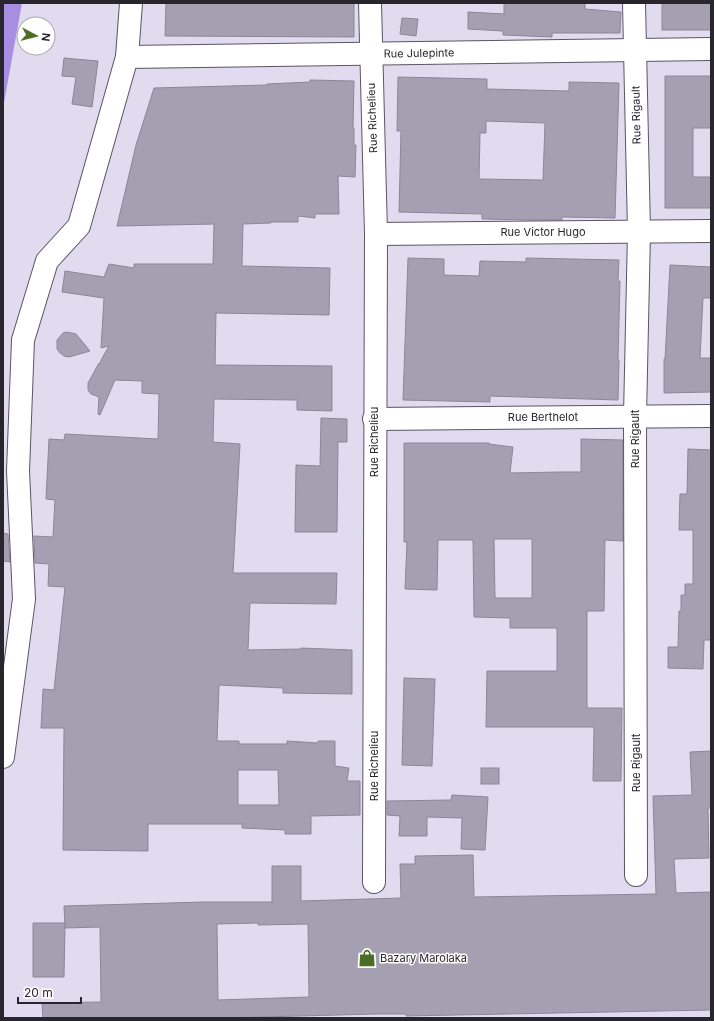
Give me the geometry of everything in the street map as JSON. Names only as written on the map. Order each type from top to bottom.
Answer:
[{"type":"street","points":[[3,757],[24,599],[18,471],[23,340],[47,261],[79,226],[127,57],[131,3]]},
{"type":"street","name":"Rue Richelieu","points":[[370,3],[370,54],[376,234],[374,419],[374,882]]},
{"type":"street","name":"Rue Rigault","points":[[634,3],[639,232],[635,416],[636,875]]},
{"type":"street","name":"Rue Julepinte","points":[[127,57],[711,49]]},
{"type":"street","name":"Rue Victor Hugo","points":[[376,234],[711,231]]},
{"type":"street","name":"Rue Berthelot","points":[[374,419],[711,416]]},
{"type":"shaded area","points":[[3,3],[22,3],[20,16],[16,16],[16,36],[3,108]]},
{"type":"building","points":[[166,3],[354,3],[354,37],[165,36]]},
{"type":"building","points":[[504,3],[585,3],[585,9],[621,12],[620,33],[552,33],[552,37],[503,35],[503,31],[468,29],[468,12],[504,14]]},
{"type":"building","points":[[662,3],[711,3],[711,30],[662,30]]},
{"type":"building","points":[[402,18],[418,19],[416,36],[400,34]]},
{"type":"building","points":[[64,58],[98,61],[92,107],[72,104],[76,77],[62,76]]},
{"type":"building","points":[[665,76],[711,76],[711,128],[693,128],[693,177],[711,177],[711,208],[665,208]]},
{"type":"building","points":[[398,77],[487,79],[487,89],[569,91],[569,82],[619,83],[615,218],[562,217],[562,220],[482,219],[482,214],[399,212],[401,131],[397,131]],"holes":[[[486,121],[545,123],[543,180],[479,179],[480,133],[486,133]]]},
{"type":"building","points":[[310,80],[354,81],[353,128],[354,145],[356,145],[355,177],[338,176],[339,214],[315,214],[315,218],[298,216],[298,222],[243,224],[242,266],[330,268],[329,315],[216,313],[215,365],[332,366],[332,411],[297,410],[297,400],[214,399],[213,442],[240,444],[233,573],[337,573],[336,604],[250,603],[248,650],[301,648],[352,650],[352,694],[283,693],[283,688],[219,685],[217,741],[239,741],[239,744],[287,744],[287,741],[318,743],[318,741],[335,741],[335,766],[349,768],[347,781],[360,781],[360,815],[311,816],[311,834],[285,834],[285,830],[242,828],[242,824],[148,824],[148,851],[63,850],[64,728],[41,728],[43,689],[54,690],[65,587],[48,586],[49,564],[35,563],[34,536],[53,537],[55,500],[46,499],[49,439],[64,440],[65,434],[158,439],[159,394],[142,393],[142,381],[115,380],[100,415],[98,414],[99,397],[91,394],[88,390],[88,383],[109,346],[101,348],[104,298],[62,292],[65,271],[104,277],[109,264],[134,268],[134,264],[213,264],[214,224],[117,226],[136,145],[154,88],[267,85],[310,82]],"holes":[[[238,770],[278,770],[279,805],[238,805]]]},
{"type":"building","points":[[408,258],[444,259],[444,275],[479,276],[480,261],[526,262],[526,258],[619,260],[618,400],[490,396],[490,402],[403,400]]},
{"type":"building","points":[[670,265],[711,267],[711,298],[703,298],[700,358],[711,358],[711,392],[664,393],[664,359]]},
{"type":"building","points":[[67,332],[76,334],[90,351],[69,357],[60,353],[57,349],[57,340],[63,333]]},
{"type":"building","points":[[321,418],[347,419],[347,442],[338,442],[337,532],[295,532],[296,465],[320,466]]},
{"type":"building","points":[[581,439],[623,440],[623,541],[605,540],[604,611],[587,611],[587,708],[622,708],[621,781],[593,781],[594,727],[486,727],[487,671],[557,671],[557,628],[510,628],[510,618],[474,617],[473,540],[438,540],[437,590],[405,589],[407,542],[404,542],[404,443],[489,443],[513,447],[510,473],[581,472]],"holes":[[[494,539],[532,539],[532,598],[495,598]]]},
{"type":"building","points":[[688,449],[711,450],[711,640],[704,640],[703,669],[668,668],[668,647],[678,647],[681,595],[685,595],[685,584],[693,584],[693,530],[679,530],[680,494],[687,494]]},
{"type":"building","points":[[3,533],[8,534],[10,562],[3,561]]},
{"type":"building","points":[[404,678],[435,679],[432,766],[402,765]]},
{"type":"building","name":"Bazary Marolaka","points":[[711,751],[711,808],[708,808],[709,858],[674,859],[676,893],[711,892],[711,1010],[406,1016],[406,1014],[377,1014],[223,1018],[43,1018],[42,1003],[101,1002],[100,927],[65,928],[64,906],[203,902],[272,902],[272,866],[301,866],[301,901],[401,898],[400,864],[415,864],[415,856],[473,855],[474,897],[656,894],[653,796],[692,795],[690,752]],"holes":[[[258,923],[258,925],[308,924],[309,997],[218,1000],[217,924]]]},
{"type":"building","points":[[481,768],[499,768],[499,784],[481,784]]},
{"type":"building","points":[[452,795],[488,797],[485,850],[461,849],[462,818],[427,817],[427,836],[399,836],[400,816],[387,815],[387,801],[451,800]]},
{"type":"building","points":[[33,923],[65,923],[64,977],[33,977]]},
{"type":"place","name":"Bazary Marolaka","points":[[367,958]]}]
